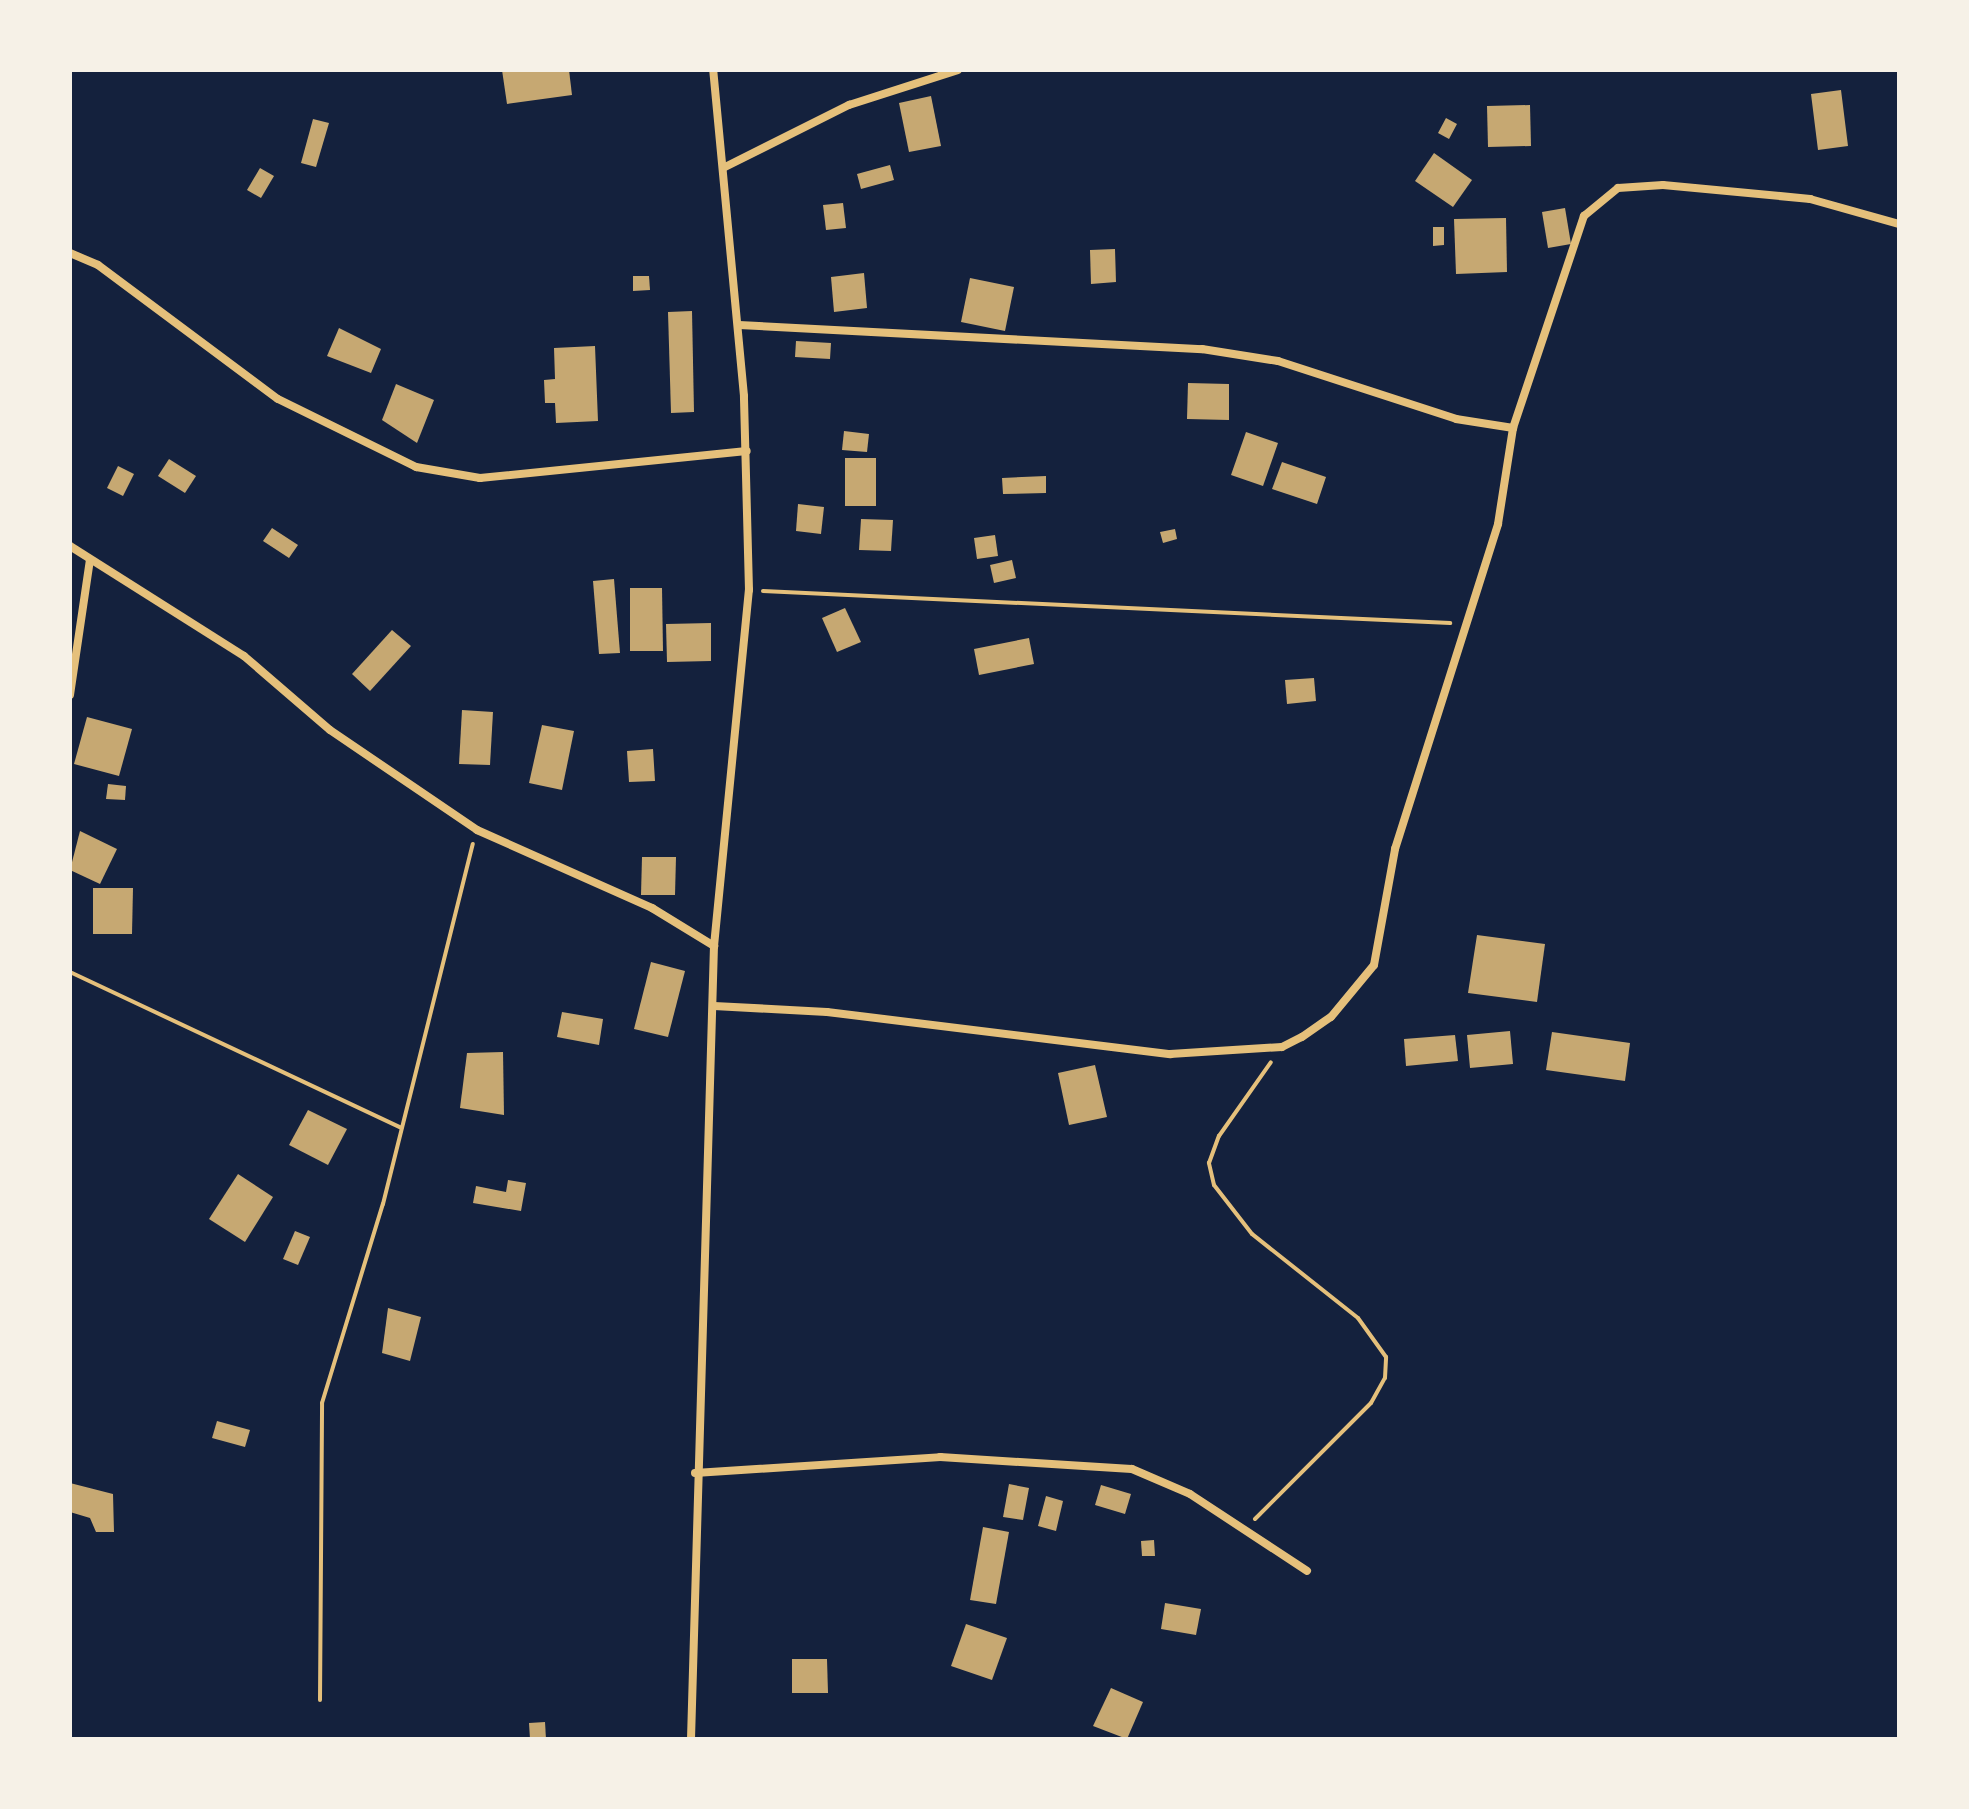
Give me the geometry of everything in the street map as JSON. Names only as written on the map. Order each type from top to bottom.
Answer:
[{"type":"street","points":[[691,1739],[695,1473],[714,946],[749,590],[747,451],[739,325],[713,70]]},
{"type":"street","points":[[725,167],[849,105],[958,70]]},
{"type":"street","points":[[714,1006],[827,1012],[1170,1054],[1282,1047],[1331,1017],[1374,965],[1395,849],[1498,524],[1513,428],[1571,249],[1600,196],[1638,185],[1694,187],[1810,199],[1899,224]]},
{"type":"street","points":[[70,253],[98,265],[278,399],[416,467],[480,478],[747,451]]},
{"type":"street","points":[[739,325],[1202,349],[1278,361],[1456,419],[1513,428]]},
{"type":"street","points":[[70,546],[244,656],[330,730],[477,830],[652,908],[714,946]]},
{"type":"street","points":[[70,695],[90,560]]},
{"type":"street","points":[[695,1473],[876,1458],[1095,1463],[1164,1480],[1307,1571]]},
{"type":"path","points":[[749,590],[1467,624]]},
{"type":"path","points":[[320,1700],[322,1403],[400,1127],[477,830]]},
{"type":"path","points":[[70,972],[400,1127]]},
{"type":"path","points":[[1245,1530],[1348,1430],[1385,1378],[1382,1343],[1252,1234],[1214,1185],[1209,1163],[1219,1136],[1282,1047]]},
{"type":"building","points":[[502,70],[569,70],[572,95],[507,104]]},
{"type":"building","points":[[1841,90],[1848,146],[1818,150],[1811,94]]},
{"type":"building","points":[[931,96],[941,146],[909,152],[899,103]]},
{"type":"building","points":[[1530,105],[1531,146],[1488,147],[1487,106]]},
{"type":"building","points":[[1446,118],[1457,124],[1449,139],[1438,133]]},
{"type":"building","points":[[313,119],[329,123],[316,167],[301,163]]},
{"type":"building","points":[[1434,153],[1472,180],[1453,207],[1415,181]]},
{"type":"building","points":[[890,165],[894,180],[861,189],[857,174]]},
{"type":"building","points":[[260,168],[274,176],[261,198],[247,190]]},
{"type":"building","points":[[843,203],[846,228],[826,230],[823,205]]},
{"type":"building","points":[[1565,208],[1571,244],[1548,248],[1542,212]]},
{"type":"building","points":[[1506,218],[1507,272],[1456,274],[1454,219]]},
{"type":"building","points":[[1433,227],[1444,227],[1444,245],[1433,246]]},
{"type":"building","points":[[1115,249],[1116,282],[1091,284],[1090,250]]},
{"type":"building","points":[[864,273],[867,308],[834,312],[831,277]]},
{"type":"building","points":[[633,276],[649,276],[650,290],[633,291]]},
{"type":"building","points":[[970,278],[1014,287],[1005,331],[961,322]]},
{"type":"building","points":[[692,311],[694,412],[671,413],[668,312]]},
{"type":"building","points":[[339,328],[381,349],[371,373],[327,356]]},
{"type":"building","points":[[796,341],[831,343],[830,359],[795,357]]},
{"type":"building","points":[[595,346],[598,421],[556,423],[555,403],[545,403],[544,380],[555,379],[554,348]]},
{"type":"building","points":[[1188,383],[1229,384],[1229,420],[1187,419]]},
{"type":"building","points":[[396,384],[434,400],[417,443],[382,420]]},
{"type":"building","points":[[844,431],[869,434],[867,452],[842,450]]},
{"type":"building","points":[[1246,432],[1278,443],[1263,486],[1231,475]]},
{"type":"building","points":[[845,458],[876,458],[876,506],[845,506]]},
{"type":"building","points":[[169,459],[196,476],[185,493],[158,476]]},
{"type":"building","points":[[1282,462],[1326,477],[1317,504],[1272,489]]},
{"type":"building","points":[[118,466],[134,474],[123,496],[107,488]]},
{"type":"building","points":[[1046,476],[1046,493],[1003,494],[1002,478]]},
{"type":"building","points":[[798,504],[824,507],[821,534],[796,531]]},
{"type":"building","points":[[861,519],[893,520],[891,551],[859,550]]},
{"type":"building","points":[[272,528],[298,545],[289,558],[263,541]]},
{"type":"building","points":[[1175,529],[1177,539],[1163,543],[1160,532]]},
{"type":"building","points":[[995,535],[998,556],[977,559],[974,538]]},
{"type":"building","points":[[1012,560],[1016,578],[994,583],[990,565]]},
{"type":"building","points":[[614,579],[620,653],[599,654],[593,581]]},
{"type":"building","points":[[630,588],[662,588],[663,651],[630,651]]},
{"type":"building","points":[[845,608],[861,642],[837,652],[822,618]]},
{"type":"building","points":[[711,623],[711,661],[667,662],[666,624]]},
{"type":"building","points":[[392,630],[411,646],[370,691],[352,674]]},
{"type":"building","points":[[1029,638],[1034,664],[979,675],[974,649]]},
{"type":"building","points":[[1314,678],[1316,701],[1287,704],[1285,680]]},
{"type":"building","points":[[462,710],[493,712],[490,765],[459,764]]},
{"type":"building","points":[[87,717],[132,729],[119,776],[74,764]]},
{"type":"building","points":[[542,725],[574,731],[562,790],[529,783]]},
{"type":"building","points":[[653,749],[655,781],[629,782],[627,751]]},
{"type":"building","points":[[108,784],[126,786],[125,800],[106,799]]},
{"type":"building","points":[[80,831],[117,849],[100,884],[70,870]]},
{"type":"building","points":[[642,857],[676,857],[675,895],[641,895]]},
{"type":"building","points":[[93,888],[133,888],[132,934],[93,934]]},
{"type":"building","points":[[1477,935],[1545,944],[1537,1002],[1468,993]]},
{"type":"building","points":[[651,962],[685,971],[668,1037],[634,1029]]},
{"type":"building","points":[[562,1012],[603,1019],[599,1045],[557,1037]]},
{"type":"building","points":[[1510,1031],[1513,1064],[1470,1068],[1467,1035]]},
{"type":"building","points":[[1552,1032],[1630,1043],[1625,1081],[1546,1070]]},
{"type":"building","points":[[1455,1035],[1458,1061],[1406,1066],[1404,1039]]},
{"type":"building","points":[[503,1052],[504,1115],[460,1108],[467,1053]]},
{"type":"building","points":[[1095,1065],[1107,1117],[1069,1125],[1058,1073]]},
{"type":"building","points":[[308,1110],[347,1129],[328,1165],[289,1145]]},
{"type":"building","points":[[238,1174],[273,1197],[245,1242],[209,1219]]},
{"type":"building","points":[[508,1180],[526,1183],[521,1211],[473,1203],[476,1186],[506,1192]]},
{"type":"building","points":[[295,1231],[310,1237],[298,1265],[283,1259]]},
{"type":"building","points":[[388,1308],[421,1317],[410,1361],[382,1353]]},
{"type":"building","points":[[217,1421],[250,1430],[245,1447],[212,1438]]},
{"type":"building","points":[[70,1483],[113,1494],[114,1532],[96,1532],[90,1518],[70,1512]]},
{"type":"building","points":[[1009,1484],[1029,1488],[1023,1520],[1003,1517]]},
{"type":"building","points":[[1101,1485],[1131,1494],[1125,1514],[1095,1505]]},
{"type":"building","points":[[1046,1496],[1063,1501],[1056,1531],[1038,1526]]},
{"type":"building","points":[[983,1527],[1009,1532],[996,1604],[970,1600]]},
{"type":"building","points":[[1154,1540],[1155,1556],[1142,1556],[1141,1541]]},
{"type":"building","points":[[1165,1603],[1201,1609],[1196,1635],[1161,1629]]},
{"type":"building","points":[[966,1624],[1007,1638],[992,1680],[951,1666]]},
{"type":"building","points":[[792,1659],[827,1659],[828,1693],[792,1693]]},
{"type":"building","points":[[1111,1688],[1143,1702],[1127,1739],[1093,1726]]},
{"type":"building","points":[[545,1722],[546,1739],[530,1739],[529,1723]]}]
